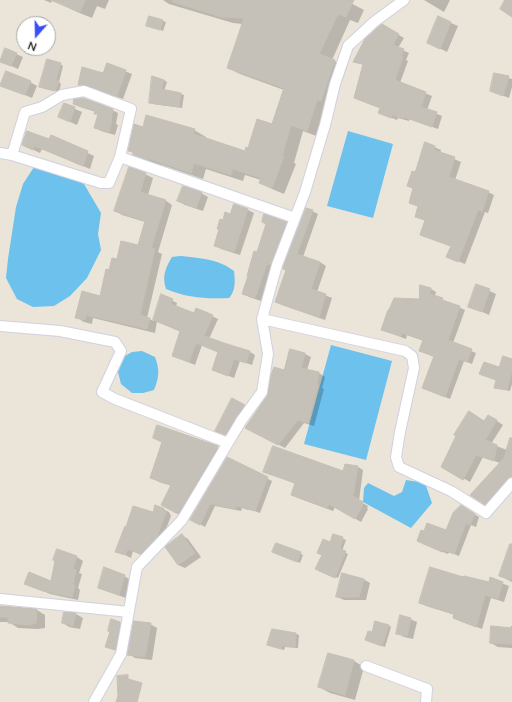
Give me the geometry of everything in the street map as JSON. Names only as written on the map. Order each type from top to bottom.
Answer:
[{"type":"street","points":[[94,702],[121,654],[137,567],[182,520],[228,443],[262,392],[268,354],[262,319],[277,265],[305,192],[325,125],[335,84],[348,46],[374,22],[404,0]]},
{"type":"street","points":[[0,153],[12,155],[101,183],[109,183],[120,157],[131,108],[84,91],[62,95],[42,107],[26,112],[12,155]]},
{"type":"street","points":[[120,157],[295,218]]},
{"type":"street","points":[[262,319],[405,352],[412,356],[414,368],[396,457],[399,467],[451,491],[486,513],[512,482]]},
{"type":"street","points":[[0,326],[60,331],[115,342],[121,351],[102,392],[115,399],[228,443]]},
{"type":"street","points":[[0,599],[129,612]]},
{"type":"street","points":[[366,666],[427,689],[426,702]]},
{"type":"water","points":[[348,131],[393,144],[373,218],[327,206]]},
{"type":"water","points":[[34,167],[55,170],[84,184],[101,213],[98,234],[101,250],[87,278],[70,296],[54,306],[33,307],[17,299],[6,278],[16,207],[23,184]]},
{"type":"water","points":[[180,256],[201,258],[222,264],[234,271],[234,289],[229,298],[197,297],[166,289],[164,276],[168,265],[172,257]]},
{"type":"water","points":[[331,345],[392,361],[366,460],[304,444]]},
{"type":"water","points":[[142,351],[155,357],[158,366],[157,382],[154,390],[143,393],[132,393],[121,384],[118,372],[125,356],[132,352]]},
{"type":"water","points":[[406,480],[425,483],[432,503],[411,528],[363,502],[364,488],[368,483],[394,496],[402,492]]},
{"type":"building","points":[[51,0],[85,0],[80,12]]},
{"type":"building","points":[[173,0],[354,0],[346,17],[338,14],[319,54],[335,60],[321,101],[317,100],[307,131],[291,125],[282,156],[284,156],[272,188],[259,183],[261,178],[233,169],[231,175],[194,163],[191,173],[150,159],[149,160],[133,155],[133,152],[128,151],[134,124],[143,127],[146,115],[195,129],[194,134],[245,151],[246,147],[248,148],[257,119],[272,124],[284,88],[227,68],[244,18],[221,17],[173,2]]},
{"type":"building","points":[[505,0],[512,0],[512,17],[500,9]]},
{"type":"building","points":[[149,16],[163,20],[160,30],[146,26]]},
{"type":"building","points":[[438,16],[451,22],[440,49],[427,43]]},
{"type":"building","points":[[382,24],[399,34],[393,45],[404,49],[401,56],[403,57],[395,80],[426,92],[421,107],[437,112],[432,127],[404,117],[403,119],[392,115],[391,118],[378,113],[380,108],[354,98],[363,64],[353,62],[365,39]]},
{"type":"building","points":[[5,48],[16,53],[11,66],[0,62]]},
{"type":"building","points":[[47,59],[61,63],[56,80],[59,81],[55,91],[39,87]]},
{"type":"building","points":[[107,63],[126,70],[117,96],[86,85],[78,85],[82,67],[103,73]]},
{"type":"building","points":[[6,71],[31,81],[25,95],[0,86]]},
{"type":"building","points":[[494,73],[509,76],[503,96],[490,91]]},
{"type":"building","points":[[152,76],[164,80],[161,89],[181,93],[179,107],[149,103]]},
{"type":"building","points":[[83,98],[113,109],[109,132],[94,128],[98,114],[94,114],[95,111],[73,104],[74,99]]},
{"type":"building","points":[[64,103],[75,107],[70,122],[58,117]]},
{"type":"building","points":[[27,131],[49,139],[51,135],[88,151],[83,166],[35,146],[33,150],[22,145]]},
{"type":"building","points":[[425,142],[435,146],[434,150],[455,157],[449,177],[489,191],[482,211],[478,210],[458,262],[446,257],[451,246],[420,235],[425,220],[415,217],[418,206],[409,203],[413,188],[407,186],[412,171],[415,172]]},
{"type":"building","points":[[129,167],[146,173],[140,192],[166,200],[151,248],[155,249],[140,315],[150,318],[147,329],[86,315],[85,320],[75,318],[82,291],[100,296],[106,269],[109,270],[112,258],[117,259],[121,241],[138,245],[145,221],[114,211]]},
{"type":"building","points":[[183,186],[202,192],[196,208],[177,201]]},
{"type":"building","points":[[234,204],[248,209],[234,252],[214,246],[220,219],[223,220],[225,212],[230,214]]},
{"type":"building","points":[[306,208],[313,210],[297,254],[320,262],[311,289],[326,294],[319,317],[275,302],[286,270],[283,269],[283,267]]},
{"type":"building","points":[[264,214],[287,222],[270,265],[267,264],[255,298],[242,294],[254,251],[257,252],[266,224],[262,222]]},
{"type":"building","points":[[476,284],[490,289],[482,312],[468,307]]},
{"type":"building","points":[[420,285],[431,288],[430,294],[460,306],[448,340],[472,349],[467,362],[459,359],[445,397],[422,388],[434,356],[419,351],[423,340],[402,333],[401,336],[381,330],[394,298],[419,299]]},
{"type":"building","points":[[161,294],[173,299],[171,304],[194,313],[196,308],[213,315],[204,336],[250,351],[246,363],[234,359],[228,376],[212,370],[218,352],[196,343],[189,362],[172,356],[180,331],[153,320]]},
{"type":"building","points":[[290,349],[305,353],[301,368],[319,372],[318,385],[308,423],[298,420],[278,445],[245,428],[267,396],[274,367],[284,370]]},
{"type":"building","points":[[503,356],[512,359],[512,371],[507,390],[494,388],[496,380],[479,374],[484,362],[499,367]]},
{"type":"building","points":[[232,398],[245,405],[225,435],[215,431]]},
{"type":"building","points":[[469,411],[484,421],[488,415],[497,420],[485,440],[497,445],[494,461],[476,455],[463,480],[441,467],[456,436],[454,435]]},
{"type":"building","points":[[157,425],[218,446],[178,514],[161,505],[171,485],[150,478],[162,442],[153,438]]},
{"type":"building","points":[[510,438],[512,438],[512,477],[507,479],[485,505],[470,495],[504,458]]},
{"type":"building","points":[[273,446],[343,471],[345,464],[358,466],[353,496],[363,502],[363,505],[355,519],[329,504],[327,508],[291,495],[295,483],[263,472]]},
{"type":"building","points":[[227,457],[268,477],[255,511],[236,506],[236,509],[210,504],[200,525],[190,520]]},
{"type":"building","points":[[155,505],[163,508],[166,512],[157,537],[140,554],[128,549],[125,555],[115,552],[133,506],[153,512]]},
{"type":"building","points":[[461,505],[475,514],[470,525],[466,523],[454,554],[443,550],[442,552],[417,541],[421,530],[424,531],[427,523],[446,530],[453,513]]},
{"type":"building","points":[[182,534],[195,553],[178,565],[165,547]]},
{"type":"building","points":[[333,534],[343,537],[340,549],[346,551],[335,578],[315,569],[322,555],[317,553],[323,539],[330,542]]},
{"type":"building","points":[[276,543],[301,552],[297,562],[272,552]]},
{"type":"building","points":[[510,544],[512,544],[512,580],[499,576]]},
{"type":"building","points":[[57,549],[77,556],[73,569],[76,570],[73,585],[75,585],[72,597],[43,591],[24,584],[29,572],[51,581],[55,561],[53,560]]},
{"type":"building","points":[[104,567],[125,575],[119,595],[98,588]]},
{"type":"building","points":[[430,567],[463,577],[489,582],[490,577],[503,582],[498,599],[485,595],[476,627],[453,618],[454,614],[419,603]]},
{"type":"building","points":[[342,573],[364,579],[359,597],[336,597]]},
{"type":"building","points":[[0,606],[37,609],[36,623],[29,625],[8,623],[8,617],[0,617]]},
{"type":"building","points":[[64,612],[76,613],[73,626],[62,623]]},
{"type":"building","points":[[400,615],[411,618],[407,636],[396,634]]},
{"type":"building","points":[[111,619],[120,622],[115,650],[105,647],[110,632],[108,631]]},
{"type":"building","points":[[134,621],[151,623],[145,657],[127,655]]},
{"type":"building","points":[[375,621],[389,625],[382,646],[365,640],[368,631],[372,632]]},
{"type":"building","points":[[491,626],[512,628],[512,644],[490,643]]},
{"type":"building","points":[[272,629],[296,633],[295,647],[282,646],[281,649],[267,645]]},
{"type":"building","points":[[328,653],[354,660],[345,695],[318,687]]},
{"type":"building","points":[[128,675],[128,679],[142,683],[137,702],[116,702],[118,696],[117,676]]}]
